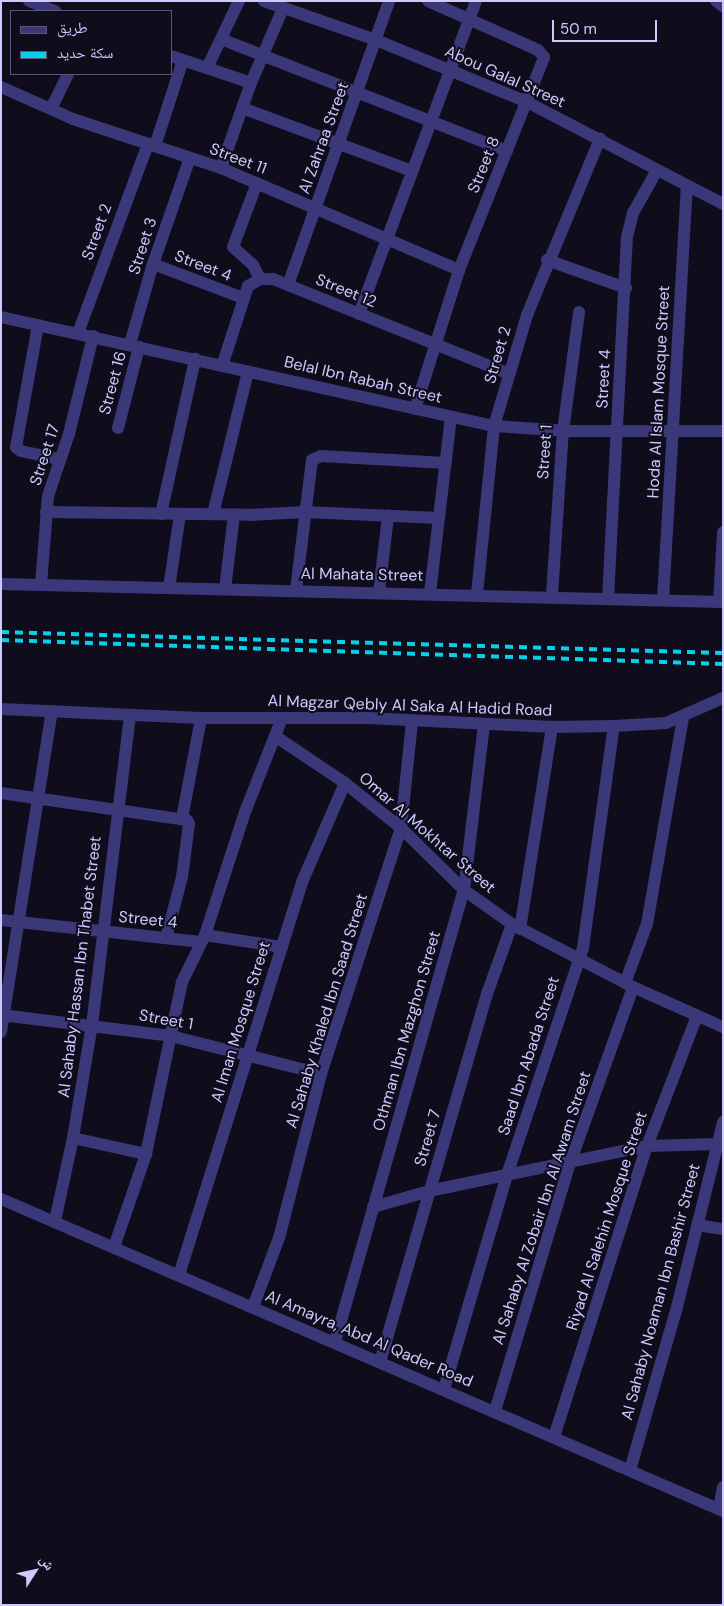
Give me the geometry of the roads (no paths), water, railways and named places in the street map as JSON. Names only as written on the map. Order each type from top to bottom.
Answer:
[{"type":"street","points":[[29,1],[52,10]]},
{"type":"street","points":[[207,68],[239,1]]},
{"type":"street","name":"Abou Galal Street","points":[[264,1],[376,40],[527,102],[723,204]]},
{"type":"street","name":"Al Zahraa Street","points":[[288,285],[389,1]]},
{"type":"street","name":"Street 8","points":[[415,409],[459,270],[543,61],[542,52],[428,1]]},
{"type":"street","points":[[359,314],[476,1]]},
{"type":"street","points":[[716,1],[723,6]]},
{"type":"street","points":[[221,168],[250,83],[283,8]]},
{"type":"street","points":[[221,39],[262,57],[358,91],[507,151]]},
{"type":"street","points":[[177,58],[250,83]]},
{"type":"street","name":"Street 2","points":[[172,75],[177,58]]},
{"type":"street","points":[[51,109],[68,75]]},
{"type":"street","name":"Street 2","points":[[78,333],[151,145],[172,75]]},
{"type":"street","name":"Street 11","points":[[1,87],[51,109],[221,168],[459,270]]},
{"type":"street","points":[[242,108],[412,171]]},
{"type":"street","name":"Street 2","points":[[477,594],[494,426],[509,374],[547,260],[600,139]]},
{"type":"street","name":"Street 3","points":[[134,346],[152,264],[190,158]]},
{"type":"street","name":"Street 4","points":[[608,598],[626,288],[627,237],[633,213],[657,170]]},
{"type":"street","points":[[222,366],[248,286],[260,279],[252,266],[237,254],[233,247],[257,183]]},
{"type":"street","name":"Hoda Al Islam Mosque Street","points":[[663,600],[687,186]]},
{"type":"street","points":[[547,260],[626,288]]},
{"type":"street","name":"Street 4","points":[[152,264],[243,298]]},
{"type":"street","name":"Street 12","points":[[260,279],[273,279],[509,374]]},
{"type":"street","name":"Street 1","points":[[552,596],[563,431],[578,312]]},
{"type":"street","name":"Belal Ibn Rabah Street","points":[[1,317],[494,426],[563,431],[618,429],[723,432]]},
{"type":"street","points":[[38,325],[16,447],[21,451],[60,459]]},
{"type":"street","name":"Street 17","points":[[41,585],[46,512],[52,478],[60,459],[93,336]]},
{"type":"street","name":"Street 16","points":[[118,428],[134,346]]},
{"type":"street","points":[[161,514],[194,359]]},
{"type":"street","points":[[213,514],[248,371]]},
{"type":"street","points":[[430,593],[450,417]]},
{"type":"street","points":[[296,590],[311,464],[316,457],[446,463]]},
{"type":"street","points":[[46,512],[234,515],[305,512],[439,518]]},
{"type":"street","points":[[169,588],[180,514]]},
{"type":"street","points":[[225,589],[234,515]]},
{"type":"street","points":[[379,592],[388,516]]},
{"type":"street","points":[[721,602],[723,532]]},
{"type":"street","name":"Al Mahata Street","points":[[1,584],[477,594],[721,602]]},
{"type":"street","name":"Al Magzar Qebly Al Saka Al Hadid Road","points":[[1,709],[201,718],[412,721],[552,727],[648,726],[683,718],[723,698]]},
{"type":"street","points":[[1,1032],[52,712]]},
{"type":"street","name":"Al Sahaby Hassan Ibn Thabet Street","points":[[54,1222],[73,1138],[92,1025],[130,715]]},
{"type":"street","points":[[182,818],[201,718]]},
{"type":"street","points":[[114,1247],[146,1154],[182,982],[203,938],[282,718]]},
{"type":"street","name":"Al Sahaby Al Zobair Ibn Al Awam Street","points":[[494,1411],[570,1161],[629,985],[647,924],[683,718]]},
{"type":"street","name":"Al Sahaby Khaled Ibn Saad Street","points":[[253,1307],[279,1238],[321,1074],[401,828],[412,721]]},
{"type":"street","name":"Othman Ibn Mazghon Street","points":[[334,1342],[464,890],[484,724]]},
{"type":"street","name":"Saad Ibn Abada Street","points":[[444,1389],[507,1175],[586,937],[614,726]]},
{"type":"street","name":"Street 7","points":[[380,1362],[486,994],[516,927],[552,727]]},
{"type":"street","name":"Omar Al Mokhtar Street","points":[[275,736],[345,783],[401,828],[464,890],[516,927],[629,985],[723,1027]]},
{"type":"street","name":"Al Iman Mosque Street","points":[[179,1275],[309,864],[345,783]]},
{"type":"street","points":[[1,793],[182,818],[189,824],[184,867],[166,938]]},
{"type":"street","name":"Street 4","points":[[1,920],[19,924],[166,938],[203,938],[282,947]]},
{"type":"street","name":"Street 1","points":[[3,1015],[171,1036],[249,1053],[321,1074]]},
{"type":"street","name":"Riyad Al Salehin Mosque Street","points":[[554,1437],[647,1146],[697,1016]]},
{"type":"street","name":"Al Sahaby Noaman Ibn Bashir Street","points":[[630,1470],[723,1122]]},
{"type":"street","points":[[73,1138],[146,1154]]},
{"type":"street","points":[[373,1207],[429,1191],[647,1146],[717,1144]]},
{"type":"street","name":"Al Amayra, Abd Al Qader Road","points":[[1,1198],[721,1510]]},
{"type":"street","points":[[697,1225],[723,1229]]},
{"type":"street","points":[[721,1510],[723,1487]]},
{"type":"railway","points":[[1,632],[723,653]]},
{"type":"railway","points":[[1,640],[723,664]]}]
